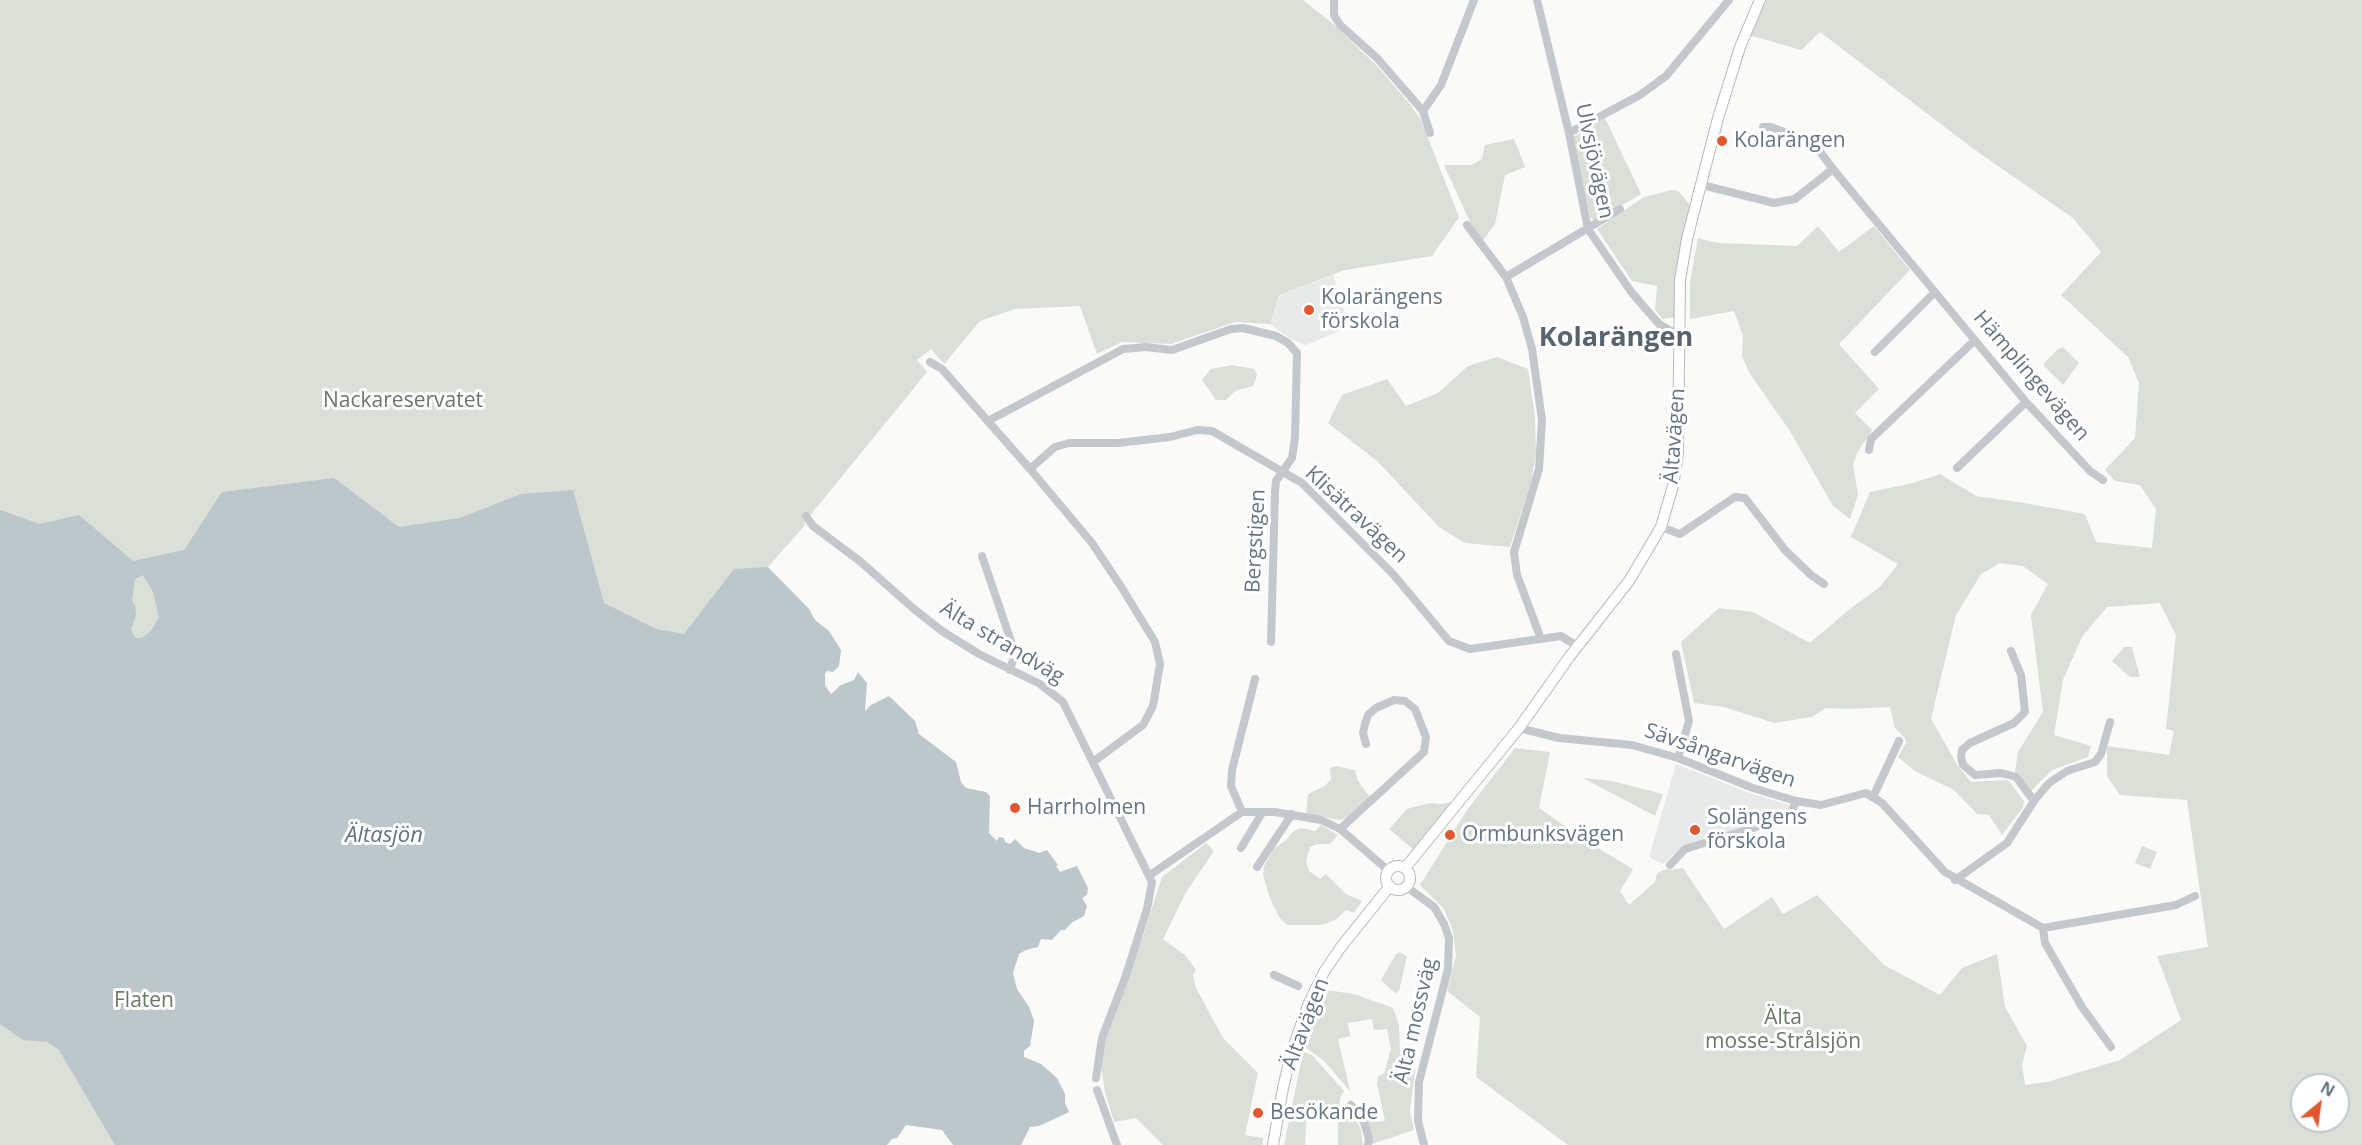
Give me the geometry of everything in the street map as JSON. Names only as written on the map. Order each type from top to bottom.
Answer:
[{"type":"main road","name":"Ältavägen","points":[[1405,868],[1519,728],[1577,646],[1629,581],[1662,527],[1673,486],[1678,453],[1680,280],[1687,239],[1718,118],[1737,57],[1760,0]]},
{"type":"main road","points":[[1396,866],[1405,868],[1410,875],[1407,886],[1400,890],[1390,886],[1386,878],[1389,871],[1396,866]]},
{"type":"main road","name":"Ältavägen","points":[[1273,1145],[1284,1082],[1309,1003],[1324,972],[1341,947],[1390,886]]},
{"type":"street","points":[[1334,0],[1334,15],[1340,25],[1377,58],[1423,111],[1430,134]]},
{"type":"street","points":[[1423,111],[1441,85],[1474,0]]},
{"type":"street","name":"Ulvsjövägen","points":[[1537,0],[1552,56],[1588,229],[1632,292],[1659,324],[1678,335]]},
{"type":"street","points":[[1569,133],[1640,95],[1666,76],[1729,0]]},
{"type":"street","name":"Hämplingevägen","points":[[1762,127],[1771,127],[1800,138],[1818,149],[2026,402],[2090,471],[2103,480]]},
{"type":"street","points":[[1702,185],[1774,202],[1795,199],[1833,169]]},
{"type":"street","points":[[1506,277],[1620,209]]},
{"type":"street","points":[[1467,225],[1506,277],[1528,332],[1542,420],[1539,469],[1514,552],[1517,575],[1541,639]]},
{"type":"street","points":[[1875,352],[1935,292]]},
{"type":"street","name":"Bergstigen","points":[[987,421],[1123,349],[1146,347],[1172,350],[1231,329],[1243,328],[1276,336],[1288,343],[1297,353],[1295,437],[1292,458],[1276,481],[1271,642]]},
{"type":"street","points":[[1869,450],[1871,439],[1974,341]]},
{"type":"street","points":[[930,362],[942,369],[1030,469],[1098,552],[1155,642],[1160,664],[1153,706],[1143,725],[1093,762]]},
{"type":"street","points":[[1957,468],[2026,402]]},
{"type":"street","name":"Klisätravägen","points":[[1030,469],[1055,447],[1069,443],[1118,443],[1170,437],[1197,429],[1212,431],[1302,483],[1393,574],[1449,641],[1470,649],[1561,636],[1577,646]]},
{"type":"street","points":[[1662,527],[1680,534],[1735,497],[1745,498],[1785,550],[1824,584]]},
{"type":"street","name":"Älta strandväg","points":[[806,516],[813,526],[861,562],[942,631],[1010,670],[1040,684],[1063,702],[1150,875]]},
{"type":"street","points":[[982,556],[1015,653],[1010,670]]},
{"type":"street","points":[[2011,651],[2020,675],[2025,712],[2014,723],[1970,742],[1962,750],[1961,757],[1963,765],[1975,774],[2001,773],[2016,777],[2034,801]]},
{"type":"street","points":[[1676,654],[1689,721],[1678,758]]},
{"type":"street","points":[[1242,812],[1233,795],[1231,778],[1256,679]]},
{"type":"street","points":[[1340,829],[1418,759],[1424,752],[1426,737],[1415,709],[1405,701],[1394,700],[1383,703],[1368,715],[1363,733],[1366,744]]},
{"type":"street","points":[[1955,880],[2007,843],[2034,801],[2049,783],[2067,771],[2095,762],[2101,754],[2110,722]]},
{"type":"street","name":"Sävsångarvägen","points":[[1519,728],[1558,738],[1632,745],[1678,758],[1753,788],[1796,801],[1821,805],[1866,793],[1873,796]]},
{"type":"street","points":[[1899,741],[1873,796],[1882,802],[1930,857],[1955,880],[2043,928],[2176,905],[2195,896]]},
{"type":"street","points":[[1670,865],[1685,849],[1790,815],[1796,801]]},
{"type":"street","points":[[1096,1078],[1106,1027],[1125,978],[1150,897],[1150,875],[1242,812],[1292,814],[1321,820],[1340,829],[1389,871]]},
{"type":"street","points":[[1241,848],[1262,813]]},
{"type":"street","points":[[1257,867],[1292,814]]},
{"type":"street","name":"Älta mossväg","points":[[1407,886],[1434,907],[1444,924],[1449,939],[1448,969],[1419,1082],[1418,1121],[1424,1145]]},
{"type":"street","points":[[2043,928],[2045,943],[2082,1007],[2111,1047]]},
{"type":"street","points":[[1274,975],[1298,986]]},
{"type":"street","points":[[1097,1090],[1117,1145]]},
{"type":"street","points":[[1351,1105],[1364,1122],[1369,1139],[1368,1145]]},
{"type":"shaded area","name":"Kolarängens förskola","points":[[1333,275],[1349,327],[1306,345],[1290,339],[1270,324],[1279,295]]},
{"type":"shaded area","name":"Solängens förskola","points":[[1676,764],[1750,793],[1789,805],[1785,814],[1683,846],[1663,864],[1649,857]]},
{"type":"green space","name":"Nackareservatet","points":[[0,0],[1303,0],[1331,22],[1376,65],[1409,103],[1421,120],[1459,217],[1432,256],[1345,270],[1279,295],[1270,324],[1235,322],[1171,344],[1122,342],[1097,354],[1080,306],[1015,309],[980,321],[944,364],[931,349],[917,360],[927,372],[804,523],[805,525],[768,567],[760,629],[662,1145],[0,1145]]},
{"type":"green space","name":"Älta mosse-Strålsjön","points":[[1767,0],[2362,0],[2362,1145],[1568,1145],[1476,1077],[1480,1017],[1447,991],[1456,956],[1453,931],[1444,909],[1420,885],[1467,810],[1515,748],[1550,752],[1539,808],[1586,841],[1633,869],[1620,891],[1629,905],[1655,882],[1657,873],[1667,869],[1683,868],[1724,929],[1772,897],[1783,914],[1817,895],[1884,965],[1940,995],[1962,968],[1997,954],[2005,1007],[2027,1046],[2022,1065],[2025,1085],[2047,1082],[2120,1060],[2181,1020],[2157,956],[2208,947],[2187,800],[2120,795],[2107,776],[2107,746],[2169,755],[2174,731],[2166,729],[2176,635],[2160,603],[2107,607],[2082,637],[2063,680],[2054,735],[2091,746],[2088,757],[2052,770],[2031,791],[2015,772],[2018,752],[2043,712],[2031,615],[2048,584],[2023,566],[2000,563],[1981,574],[1956,615],[1931,719],[1958,766],[1971,782],[2008,780],[2024,801],[2023,807],[2002,835],[1989,815],[1977,814],[1954,790],[1915,771],[1898,757],[1906,743],[1905,738],[1895,728],[1890,707],[1825,708],[1812,717],[1774,723],[1724,707],[1694,703],[1681,642],[1719,608],[1753,612],[1810,643],[1880,587],[1898,564],[1851,537],[1870,492],[1913,483],[1940,474],[1976,496],[2085,514],[2096,542],[2152,548],[2156,509],[2140,485],[2115,481],[2105,470],[2135,438],[2139,383],[2128,357],[2061,295],[2101,252],[2073,218],[1975,150],[1820,32],[1801,50],[1749,35]]},
{"type":"green space","points":[[1605,118],[1641,194],[1595,221],[1590,217],[1573,137]]},
{"type":"green space","points":[[1514,139],[1525,167],[1505,175],[1495,224],[1483,240],[1470,222],[1444,165],[1471,165],[1482,159],[1485,145]]},
{"type":"green space","points":[[1672,190],[1678,191],[1690,205],[1675,274],[1675,317],[1663,319],[1655,310],[1657,286],[1632,281],[1597,229],[1644,197]]},
{"type":"green space","points":[[1818,226],[1839,252],[1874,226],[1910,270],[1839,344],[1879,389],[1855,413],[1872,430],[1857,453],[1853,465],[1858,495],[1850,519],[1833,506],[1790,431],[1750,374],[1742,356],[1743,336],[1734,311],[1690,319],[1690,282],[1698,238],[1718,243],[1797,246]]},
{"type":"green space","points":[[2063,347],[2079,363],[2063,385],[2044,366],[2058,349]]},
{"type":"green space","points":[[1497,357],[1528,369],[1535,417],[1536,454],[1531,482],[1510,547],[1465,543],[1439,527],[1377,461],[1328,423],[1342,395],[1387,379],[1406,406],[1438,393],[1468,366]]},
{"type":"green space","points":[[1232,365],[1254,369],[1257,375],[1253,386],[1235,391],[1226,400],[1216,400],[1202,380],[1211,369]]},
{"type":"green space","points":[[2124,647],[2132,647],[2140,677],[2130,677],[2112,661]]},
{"type":"green space","points":[[1336,766],[1355,770],[1358,781],[1370,797],[1346,818],[1340,820],[1306,814],[1308,794],[1325,786],[1331,779],[1330,768]]},
{"type":"green space","points":[[1583,778],[1612,781],[1663,794],[1655,816]]},
{"type":"green space","points":[[1454,802],[1415,851],[1389,829],[1407,809],[1430,803]]},
{"type":"green space","points":[[1321,825],[1338,835],[1330,844],[1317,844],[1310,847],[1306,861],[1309,871],[1320,879],[1326,874],[1346,894],[1362,901],[1354,913],[1346,910],[1335,920],[1322,925],[1287,925],[1279,917],[1269,896],[1263,874],[1264,866],[1274,849],[1294,831],[1301,828],[1315,831]]},
{"type":"green space","points":[[1206,843],[1214,851],[1186,892],[1163,939],[1185,955],[1196,970],[1193,975],[1196,988],[1223,1038],[1258,1073],[1245,1135],[1263,1138],[1263,1145],[1163,1145],[1136,1118],[1114,1122],[1105,1092],[1101,1066],[1108,1024],[1144,933],[1162,877]]},
{"type":"green space","points":[[2142,846],[2157,852],[2150,869],[2135,863]]},
{"type":"green space","points":[[1400,952],[1407,957],[1399,991],[1395,993],[1381,980],[1396,954]]},
{"type":"green space","points":[[1326,990],[1354,994],[1393,1008],[1399,1025],[1400,1050],[1415,1071],[1410,1111],[1414,1130],[1372,1144],[1368,1124],[1360,1108],[1363,1101],[1367,1104],[1371,1122],[1385,1121],[1377,1084],[1378,1077],[1384,1073],[1391,1049],[1387,1029],[1374,1030],[1372,1019],[1348,1023],[1350,1036],[1338,1039],[1350,1091],[1324,1061],[1304,1046]]},
{"type":"green space","points":[[1303,1052],[1312,1055],[1344,1091],[1340,1098],[1339,1111],[1358,1123],[1363,1145],[1338,1145],[1338,1122],[1328,1108],[1312,1101],[1307,1103],[1305,1145],[1284,1145]]},
{"type":"water","name":"Ältasjön","points":[[334,478],[399,527],[460,518],[521,494],[573,490],[604,603],[656,629],[684,634],[734,569],[768,567],[809,609],[815,620],[829,631],[841,650],[839,666],[833,672],[827,671],[825,674],[825,685],[831,694],[841,685],[854,680],[858,672],[867,683],[865,711],[871,705],[889,696],[915,721],[919,734],[956,762],[961,782],[966,788],[986,792],[990,796],[989,833],[997,841],[999,837],[1004,838],[1005,842],[1010,844],[1015,839],[1024,848],[1040,853],[1047,850],[1058,865],[1056,866],[1060,872],[1077,866],[1088,888],[1087,895],[1082,898],[1087,906],[1084,916],[1071,923],[1065,930],[1061,930],[1052,940],[1041,939],[1038,947],[1019,954],[1013,973],[1017,989],[1029,1007],[1034,1021],[1030,1046],[1024,1051],[1024,1057],[1041,1064],[1057,1078],[1065,1094],[1065,1103],[1069,1112],[1039,1126],[1030,1127],[1021,1145],[953,1145],[942,1130],[906,1125],[897,1138],[892,1139],[887,1145],[115,1145],[59,1050],[48,1042],[23,1040],[0,1024],[0,510],[40,524],[79,515],[133,561],[184,550],[222,492]],"holes":[[[143,575],[153,592],[159,618],[151,631],[142,638],[136,638],[131,630],[136,615],[132,601],[135,579]]]},
{"type":"place","name":"Kolarängen","points":[[1722,141]]},
{"type":"place","name":"Kolarängens förskola","points":[[1309,310]]},
{"type":"place","name":"Harrholmen","points":[[1015,808]]},
{"type":"place","name":"Solängens förskola","points":[[1695,830]]},
{"type":"place","name":"Ormbunksvägen","points":[[1450,835]]},
{"type":"place","name":"Besökande","points":[[1258,1113]]},
{"type":"district","name":"Kolarängen","points":[[1616,338]]},
{"type":"park label","name":"Flaten","points":[[144,1001]]}]
